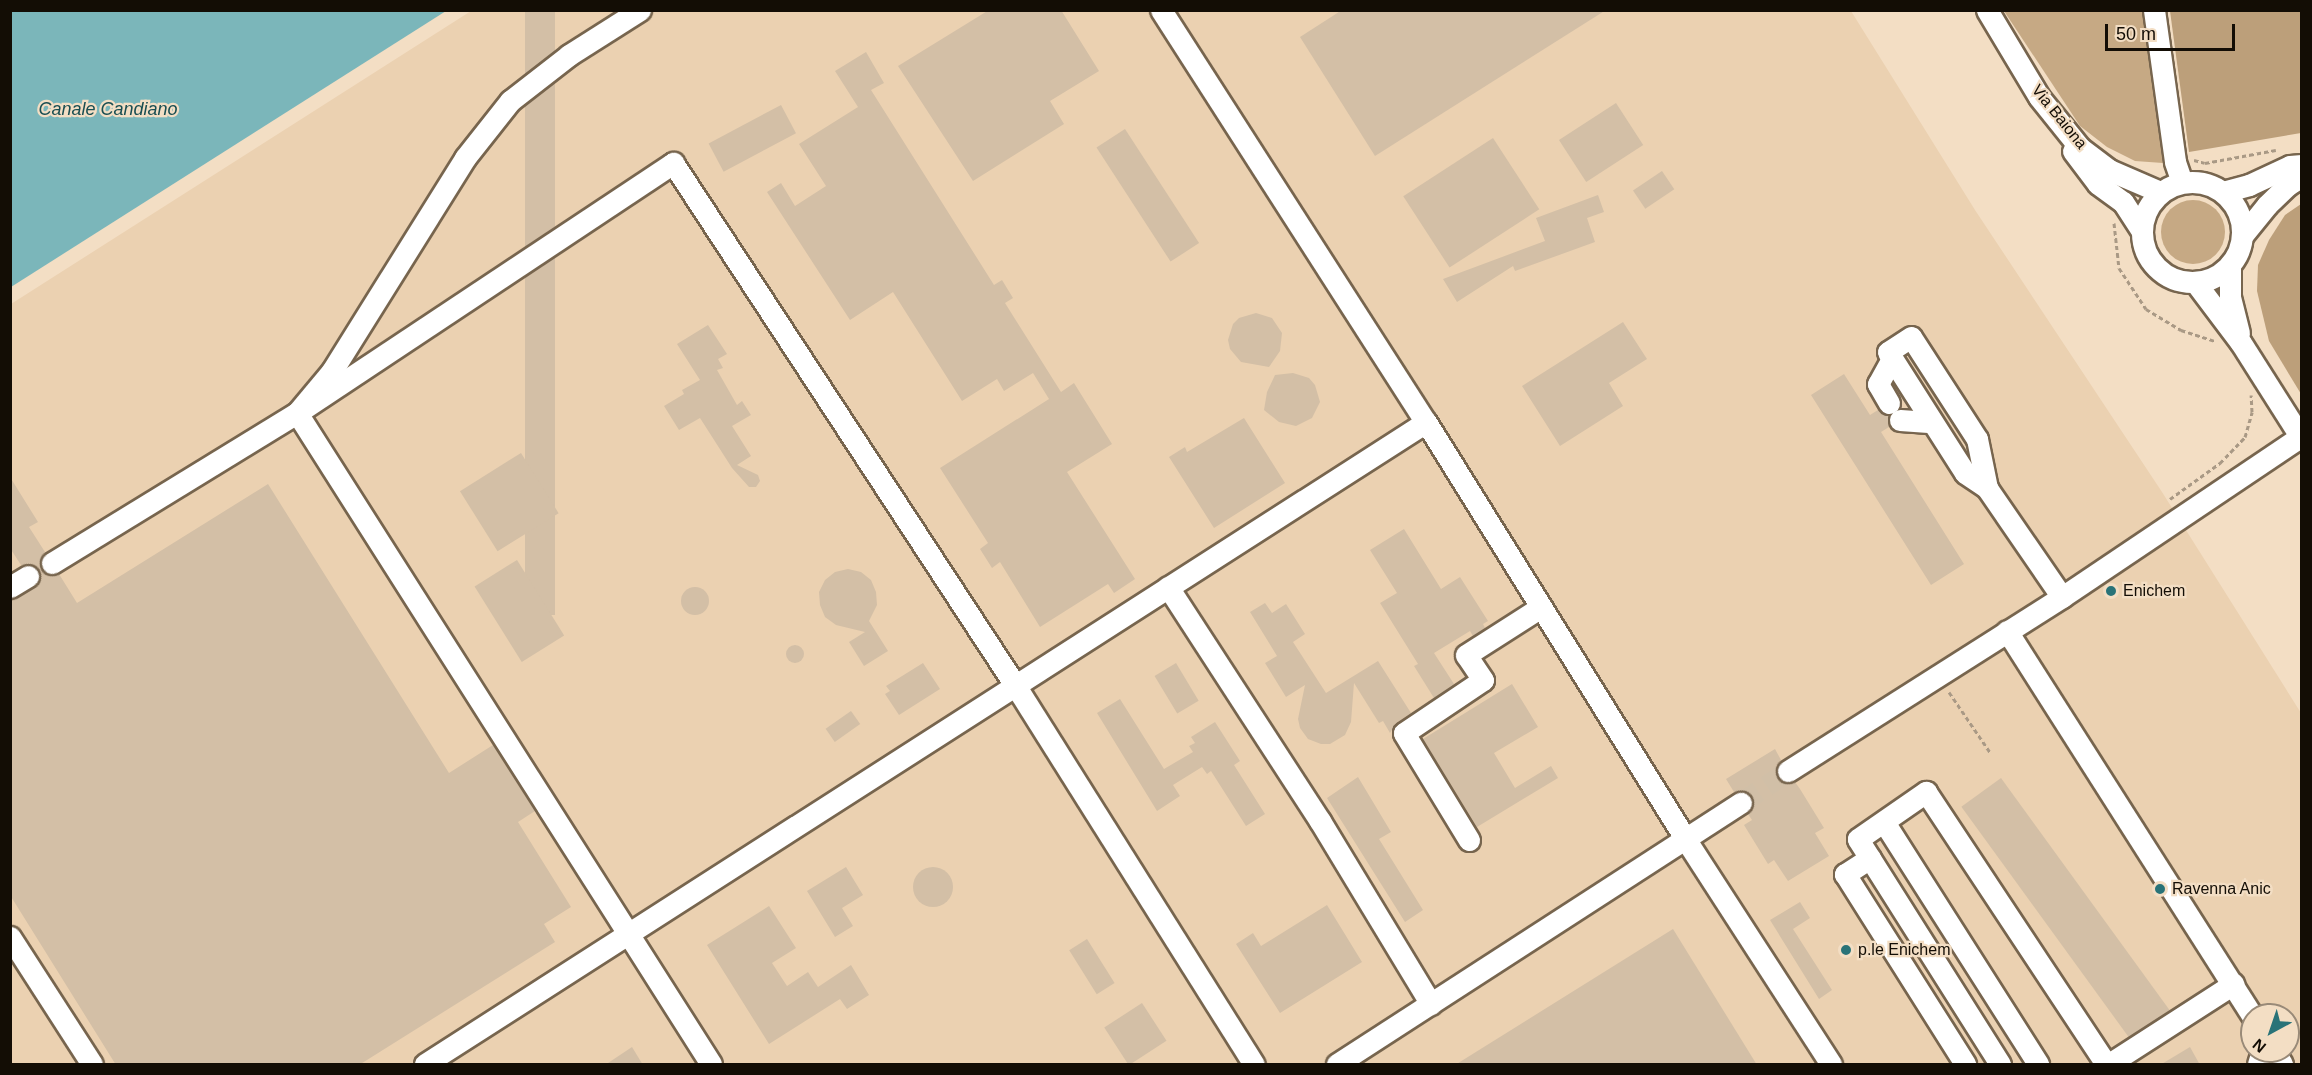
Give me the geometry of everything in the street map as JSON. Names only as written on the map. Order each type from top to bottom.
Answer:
[{"type":"street","points":[[297,412],[332,371],[465,158],[510,101],[569,55],[640,10]]},
{"type":"street","points":[[1161,10],[1426,422],[1686,840],[1832,1065]]},
{"type":"street","name":"Via Baiona","points":[[1988,10],[2039,97],[2080,148],[2102,165],[2160,192]]},
{"type":"street","points":[[2154,10],[2175,162],[2182,182]]},
{"type":"street","points":[[2039,97],[2082,165],[2098,184],[2123,202],[2141,230]]},
{"type":"street","points":[[52,563],[297,412],[673,163],[1016,685],[1254,1065]]},
{"type":"street","points":[[2223,192],[2249,185],[2290,166],[2301,165]]},
{"type":"street","points":[[2242,236],[2267,205],[2301,176]]},
{"type":"street","points":[[2230,266],[2208,280],[2178,281],[2163,273],[2151,261],[2143,246],[2141,230],[2147,209],[2160,192],[2182,182],[2199,182],[2223,192],[2236,208],[2241,221],[2242,236],[2240,246],[2230,266],[2230,297],[2241,343]]},
{"type":"street","points":[[1788,771],[1834,739],[2062,597],[2301,438],[2241,343],[2195,282]]},
{"type":"street","points":[[1987,488],[1977,439],[1911,337],[1888,352],[1892,359],[1965,473],[1987,488],[2062,597]]},
{"type":"street","points":[[1892,359],[1878,384],[1895,411],[1932,422]]},
{"type":"street","points":[[297,412],[711,1065]]},
{"type":"street","points":[[425,1065],[1426,422]]},
{"type":"street","points":[[1168,587],[1320,821],[1431,1004]]},
{"type":"street","points":[[1469,840],[1404,734],[1483,680],[1466,655],[1541,607]]},
{"type":"street","points":[[2007,631],[2245,1003]]},
{"type":"street","points":[[2000,1065],[1858,839],[1926,792],[2108,1065],[2233,984]]},
{"type":"street","points":[[1337,1065],[1741,803]]},
{"type":"street","points":[[1884,822],[2038,1065]]},
{"type":"street","points":[[1870,858],[1845,874],[1965,1065]]},
{"type":"street","points":[[10,937],[92,1065]]},
{"type":"path","points":[[2175,162],[2190,160],[2205,163],[2280,150]]},
{"type":"path","points":[[2123,202],[2114,220],[2119,268],[2146,309],[2181,330],[2219,343]]},
{"type":"path","points":[[2164,504],[2220,463],[2245,437],[2252,412],[2250,390]]},
{"type":"path","points":[[1938,675],[1990,752]]},
{"type":"shaded area","points":[[471,11],[1851,11],[1975,210],[2162,492],[2301,713],[2301,1064],[11,1064],[11,304]]},
{"type":"shaded area","points":[[2004,11],[2143,11],[2163,163],[2135,161],[2107,147],[2080,126]]},
{"type":"shaded area","points":[[2170,11],[2301,11],[2301,133],[2189,152]]},
{"type":"shaded area","points":[[2193,200],[2211,205],[2216,209],[2220,214],[2225,232],[2220,250],[2216,255],[2211,259],[2193,264],[2175,259],[2170,255],[2166,250],[2161,232],[2166,214],[2170,209],[2175,205]]},
{"type":"shaded area","points":[[2301,204],[2301,394],[2269,341],[2257,291],[2258,265],[2269,240],[2285,215]]},
{"type":"water","name":"Canale Candiano","points":[[11,10],[446,10],[446,11],[11,287]]},
{"type":"building","points":[[525,10],[555,10],[555,615],[525,615]]},
{"type":"building","points":[[989,10],[1061,10],[1099,71],[1050,101],[1064,124],[973,181],[898,66]]},
{"type":"building","points":[[1342,10],[1606,10],[1375,156],[1300,37]]},
{"type":"building","points":[[866,52],[884,83],[871,90],[994,285],[1002,280],[1013,298],[1005,303],[1061,392],[1074,383],[1112,444],[1067,472],[1135,579],[1114,593],[1108,584],[1040,627],[1000,562],[992,568],[980,549],[988,543],[940,468],[1049,399],[1033,373],[1004,391],[997,379],[962,401],[893,292],[850,320],[767,192],[781,183],[795,206],[826,186],[799,144],[858,107],[835,71]]},
{"type":"building","points":[[1616,103],[1643,145],[1586,182],[1559,140]]},
{"type":"building","points":[[781,105],[796,133],[724,172],[709,143]]},
{"type":"building","points":[[1125,129],[1199,243],[1171,262],[1096,148]]},
{"type":"building","points":[[1493,138],[1539,209],[1450,268],[1403,196]]},
{"type":"building","points":[[1662,171],[1674,189],[1645,209],[1633,191]]},
{"type":"building","points":[[1598,195],[1604,212],[1587,218],[1595,242],[1515,271],[1513,266],[1457,302],[1443,279],[1545,241],[1536,218]]},
{"type":"building","points":[[1256,313],[1272,318],[1282,333],[1280,351],[1269,367],[1241,362],[1230,349],[1228,340],[1233,324],[1239,318]]},
{"type":"building","points":[[1623,322],[1647,359],[1609,383],[1623,406],[1560,446],[1522,386]]},
{"type":"building","points":[[708,325],[727,354],[718,359],[723,368],[717,370],[737,405],[742,401],[751,415],[732,426],[751,456],[737,465],[758,475],[760,481],[756,487],[749,487],[732,468],[700,418],[679,430],[664,406],[684,394],[682,390],[700,380],[677,344]]},
{"type":"building","points":[[1293,373],[1309,378],[1315,385],[1320,402],[1312,418],[1296,426],[1279,422],[1264,410],[1267,392],[1275,375]]},
{"type":"building","points":[[1844,374],[1870,415],[1878,410],[1888,416],[1889,427],[1881,432],[1964,564],[1931,585],[1811,395]]},
{"type":"building","points":[[1244,418],[1285,483],[1214,528],[1169,457],[1185,447],[1187,452]]},
{"type":"building","points":[[521,453],[559,513],[498,551],[460,491]]},
{"type":"building","points":[[10,477],[38,522],[29,527],[45,552],[41,557],[41,569],[46,574],[59,574],[77,603],[268,484],[449,773],[493,745],[535,811],[518,822],[571,907],[544,924],[555,942],[359,1065],[116,1065],[10,895],[10,601],[35,587],[41,576],[35,565],[21,565],[10,548]]},
{"type":"building","points":[[1404,529],[1441,589],[1460,577],[1488,621],[1483,624],[1485,628],[1473,636],[1470,631],[1434,653],[1454,684],[1434,698],[1414,666],[1418,664],[1380,603],[1397,593],[1370,550]]},
{"type":"building","points":[[517,560],[564,635],[522,662],[475,586]]},
{"type":"building","points":[[848,569],[861,572],[871,580],[876,592],[877,605],[869,621],[888,651],[864,666],[849,642],[865,632],[836,625],[825,617],[820,605],[819,592],[825,580],[835,572]]},
{"type":"building","points":[[695,587],[705,591],[709,601],[705,611],[695,615],[685,611],[681,601],[685,591]]},
{"type":"building","points":[[1265,603],[1272,613],[1286,604],[1305,634],[1293,642],[1326,693],[1378,661],[1411,713],[1396,723],[1390,733],[1383,721],[1379,723],[1354,683],[1351,722],[1345,735],[1330,744],[1321,744],[1308,739],[1300,728],[1298,719],[1305,685],[1286,697],[1265,663],[1277,656],[1250,612]]},
{"type":"building","points":[[795,645],[801,648],[804,654],[801,660],[795,663],[789,660],[786,654],[789,648]]},
{"type":"building","points":[[923,663],[940,689],[899,715],[885,694],[890,691],[886,686]]},
{"type":"building","points":[[1176,663],[1199,701],[1177,714],[1155,676]]},
{"type":"building","points":[[1512,684],[1538,727],[1494,753],[1515,788],[1551,766],[1558,778],[1477,827],[1423,739]]},
{"type":"building","points":[[1120,699],[1164,769],[1193,752],[1189,746],[1195,743],[1191,737],[1215,722],[1240,761],[1234,765],[1265,814],[1246,826],[1211,771],[1207,774],[1202,767],[1173,785],[1180,796],[1157,811],[1097,713]]},
{"type":"building","points":[[851,711],[860,724],[835,742],[826,729]]},
{"type":"building","points":[[1775,749],[1781,760],[1776,766],[1777,777],[1783,783],[1795,782],[1800,789],[1824,828],[1815,833],[1829,856],[1788,881],[1774,860],[1768,864],[1744,825],[1752,820],[1748,814],[1753,808],[1752,797],[1746,791],[1734,792],[1726,779]]},
{"type":"building","points":[[1358,777],[1391,832],[1379,839],[1423,910],[1405,922],[1327,798]]},
{"type":"building","points":[[2001,778],[2170,1010],[2130,1039],[1961,807]]},
{"type":"building","points":[[846,867],[863,895],[842,908],[853,926],[835,937],[807,891]]},
{"type":"building","points":[[933,867],[941,868],[947,873],[952,879],[952,895],[947,901],[941,906],[933,907],[925,906],[919,901],[914,895],[913,887],[914,879],[919,873],[925,868]]},
{"type":"building","points":[[1800,902],[1810,918],[1793,929],[1832,990],[1819,999],[1770,920]]},
{"type":"building","points":[[1327,905],[1362,962],[1280,1013],[1236,944],[1253,933],[1261,946]]},
{"type":"building","points":[[769,906],[796,948],[772,963],[787,986],[808,972],[818,987],[851,965],[869,995],[847,1009],[840,999],[769,1044],[707,945]]},
{"type":"building","points":[[1673,929],[1757,1065],[1455,1065]]},
{"type":"building","points":[[1087,939],[1115,983],[1097,994],[1069,950]]},
{"type":"building","points":[[1142,1003],[1167,1041],[1128,1064],[1104,1028]]},
{"type":"building","points":[[632,1047],[643,1065],[605,1065]]},
{"type":"building","points":[[2190,1047],[2200,1065],[2160,1065]]},
{"type":"tunnel","points":[[1741,803],[1788,771]]},
{"type":"place","name":"Enichem","points":[[2111,591]]},
{"type":"place","name":"Ravenna Anic","points":[[2160,889]]},
{"type":"place","name":"p.le Enichem","points":[[1846,950]]}]
